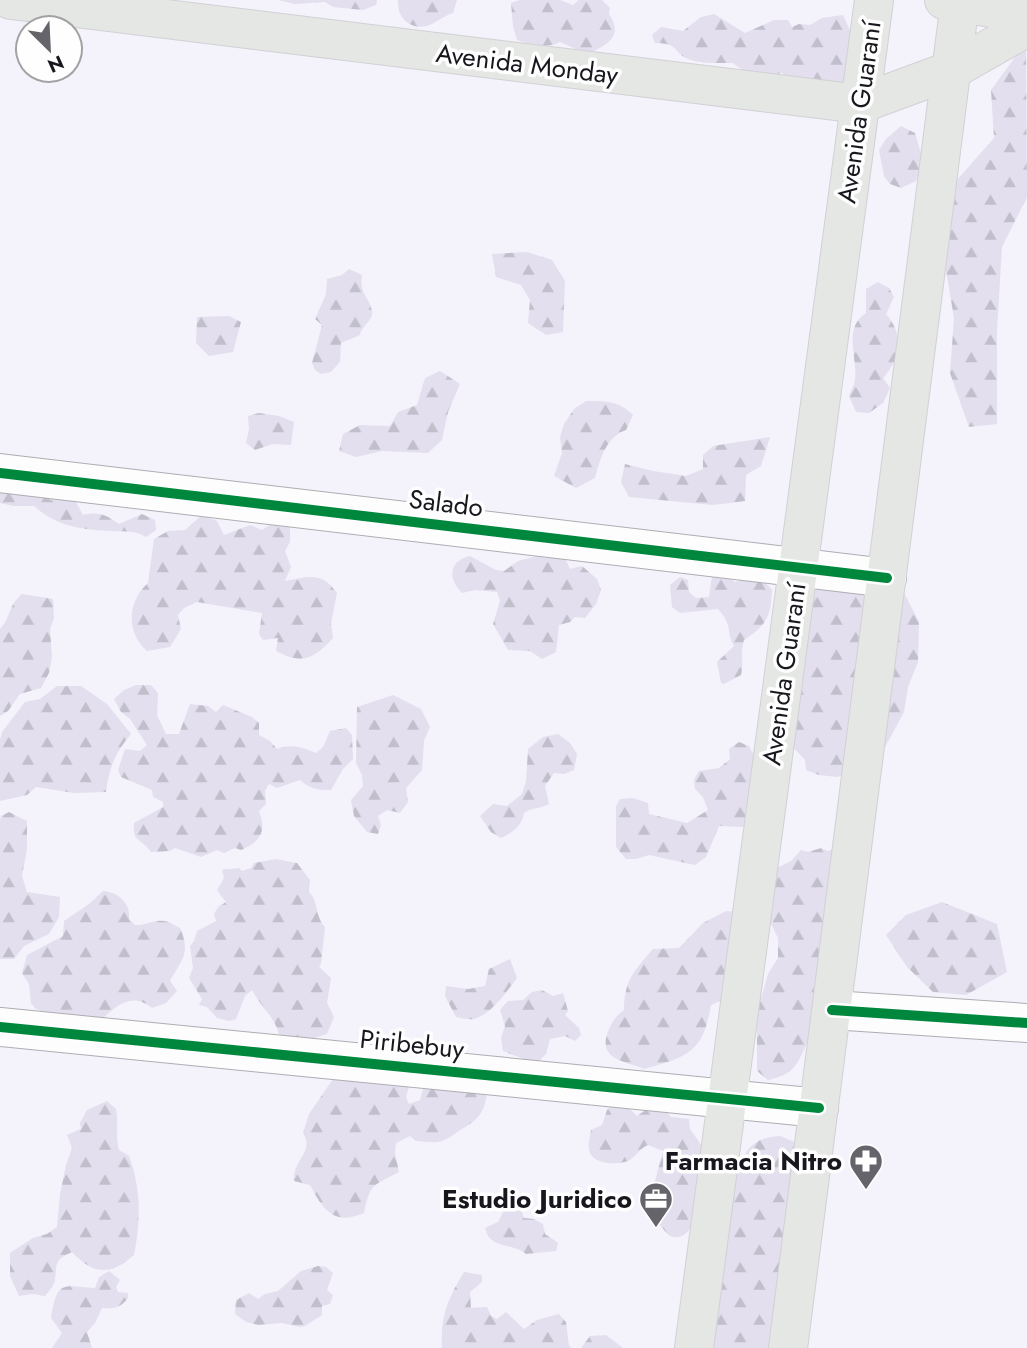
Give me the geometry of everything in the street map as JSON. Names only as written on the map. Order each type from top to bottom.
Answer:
[{"type":"main road","name":"Avenida Monday","points":[[11,0],[860,104],[952,70],[1027,27]]},
{"type":"main road","name":"Avenida Guaraní","points":[[694,1348],[874,0]]},
{"type":"main road","points":[[788,1348],[952,70],[952,1],[1027,14]]},
{"type":"street","name":"Salado","points":[[0,473],[887,578]]},
{"type":"street","points":[[832,1010],[1027,1023]]},
{"type":"street","name":"Piribebuy","points":[[0,1027],[819,1108]]},
{"type":"green space","points":[[278,0],[377,0],[376,5],[363,10],[333,7],[325,2],[294,4]]},
{"type":"green space","points":[[398,0],[457,0],[453,13],[421,27],[405,21]]},
{"type":"green space","points":[[520,0],[560,0],[573,5],[579,0],[602,0],[610,8],[614,35],[606,44],[587,54],[560,42],[544,46],[517,40],[511,3]]},
{"type":"green space","points":[[714,14],[745,33],[774,20],[788,20],[792,27],[799,24],[810,25],[822,18],[843,15],[863,59],[839,95],[794,83],[782,73],[756,74],[733,63],[693,61],[672,46],[655,43],[652,35],[661,27],[683,31],[701,17]]},
{"type":"green space","points":[[1026,42],[1027,197],[1002,247],[997,331],[997,424],[969,427],[950,373],[954,318],[945,264],[948,190],[994,138],[991,90]]},
{"type":"green space","points":[[901,126],[915,133],[923,160],[916,181],[901,188],[890,184],[884,176],[879,150],[886,139]]},
{"type":"green space","points":[[527,252],[552,260],[565,281],[563,332],[546,335],[528,323],[530,300],[521,285],[496,277],[492,254]]},
{"type":"green space","points":[[349,269],[362,275],[363,291],[372,314],[360,335],[341,343],[340,362],[331,372],[321,374],[315,370],[312,363],[322,325],[315,319],[326,294],[327,279],[342,275]]},
{"type":"green space","points":[[878,282],[889,288],[894,297],[886,314],[896,330],[897,355],[883,378],[890,388],[883,403],[869,413],[856,412],[849,396],[855,380],[853,335],[859,320],[866,313],[866,289]]},
{"type":"green space","points":[[229,316],[241,322],[233,352],[209,356],[196,343],[197,317]]},
{"type":"green space","points":[[440,371],[460,384],[448,412],[442,440],[428,453],[382,451],[356,457],[339,451],[343,434],[360,425],[390,426],[398,412],[417,405],[425,378]]},
{"type":"green space","points":[[586,401],[612,403],[633,415],[626,430],[609,443],[595,478],[576,488],[554,476],[562,453],[560,437],[564,424],[574,409]]},
{"type":"green space","points":[[259,413],[294,422],[291,445],[273,444],[255,450],[246,443],[248,416]]},
{"type":"green space","points":[[770,437],[761,466],[746,475],[745,501],[713,505],[629,497],[621,482],[625,464],[686,476],[703,469],[703,455],[713,446]]},
{"type":"green space","points":[[0,492],[76,502],[83,515],[102,515],[119,524],[142,514],[155,520],[156,530],[146,537],[134,532],[71,526],[52,519],[34,506],[0,503]]},
{"type":"green space","points":[[202,515],[217,521],[224,535],[250,525],[262,530],[278,519],[290,526],[290,542],[285,551],[291,567],[285,581],[320,578],[337,593],[331,623],[333,638],[320,651],[300,659],[285,655],[276,651],[278,638],[263,640],[259,634],[262,613],[197,602],[184,608],[178,615],[181,629],[170,647],[147,651],[140,644],[133,627],[133,608],[148,583],[154,539],[168,531],[185,530]]},
{"type":"green space","points":[[561,550],[570,569],[582,566],[597,579],[601,590],[596,604],[585,618],[575,617],[570,622],[559,625],[556,652],[542,659],[530,651],[508,650],[493,624],[500,601],[497,592],[475,590],[462,593],[454,582],[454,566],[470,556],[496,570],[504,571],[518,561]]},
{"type":"green space","points":[[713,569],[735,582],[760,580],[772,590],[766,620],[744,640],[741,675],[724,684],[721,683],[717,662],[734,646],[723,615],[718,609],[680,613],[672,607],[670,585],[680,577],[688,580],[689,592],[696,598],[709,597]]},
{"type":"green space","points":[[828,576],[898,581],[919,622],[918,662],[908,687],[904,712],[883,751],[868,769],[837,777],[806,770],[805,760],[789,743],[805,601]]},
{"type":"green space","points":[[22,594],[53,599],[54,618],[50,629],[52,657],[49,673],[41,688],[20,694],[8,711],[0,716],[0,629]]},
{"type":"green space","points":[[136,685],[151,685],[158,693],[157,715],[166,734],[179,734],[190,704],[208,706],[216,712],[223,705],[252,717],[259,723],[259,735],[277,749],[292,746],[316,753],[323,747],[330,731],[346,728],[352,735],[353,759],[343,769],[331,790],[314,788],[300,780],[277,788],[269,784],[265,791],[266,804],[259,811],[262,825],[260,835],[241,850],[235,848],[224,853],[217,850],[201,857],[175,848],[170,851],[151,852],[136,837],[134,823],[163,807],[163,802],[153,797],[152,790],[121,777],[118,770],[125,749],[140,751],[147,745],[114,699],[124,690]]},
{"type":"green space","points":[[57,686],[81,686],[107,704],[131,734],[114,761],[106,792],[74,793],[36,787],[27,795],[0,801],[2,732],[25,702],[40,699]]},
{"type":"green space","points":[[393,695],[421,709],[430,727],[424,741],[422,770],[406,788],[408,802],[400,813],[387,810],[378,816],[381,825],[378,834],[367,832],[354,816],[351,800],[363,786],[362,775],[356,763],[357,707]]},
{"type":"green space","points":[[558,734],[570,743],[577,754],[574,770],[564,774],[554,773],[545,786],[549,804],[524,813],[521,822],[513,831],[501,838],[491,832],[480,816],[493,804],[507,806],[522,794],[526,781],[528,749],[543,737]]},
{"type":"green space","points":[[739,742],[749,746],[758,763],[754,812],[743,827],[719,826],[706,857],[695,865],[649,855],[626,859],[616,847],[616,806],[620,799],[633,798],[648,803],[649,814],[687,823],[708,810],[703,797],[695,789],[694,780],[699,771],[719,768],[730,759],[729,749]]},
{"type":"green space","points":[[9,812],[27,821],[27,849],[22,876],[27,892],[60,897],[59,917],[49,934],[24,946],[14,959],[0,959],[0,821],[1,816]]},
{"type":"green space","points":[[838,847],[809,1039],[791,1071],[768,1080],[757,1071],[757,1013],[768,974],[778,958],[778,938],[765,911],[777,868],[791,861],[801,850],[808,852],[821,848],[828,851]]},
{"type":"green space","points":[[276,859],[297,863],[310,880],[309,892],[325,927],[319,967],[331,978],[327,1003],[334,1017],[327,1034],[301,1042],[281,1042],[273,1020],[252,990],[245,996],[236,1019],[229,1021],[217,1018],[207,1007],[199,1005],[202,999],[189,978],[193,968],[190,946],[197,931],[216,921],[214,914],[218,907],[226,902],[217,890],[224,878],[222,870],[239,868],[242,871],[251,868],[254,863]]},
{"type":"green space","points":[[103,891],[114,894],[126,903],[129,919],[135,925],[160,921],[180,928],[185,944],[184,956],[170,981],[177,991],[166,1003],[152,1008],[137,1001],[124,1002],[100,1021],[58,1017],[36,1009],[31,1003],[29,984],[22,973],[27,955],[63,936],[64,921]]},
{"type":"green space","points":[[942,902],[997,924],[1007,972],[966,995],[933,992],[907,967],[886,935],[906,915]]},
{"type":"green space","points":[[726,911],[738,912],[748,989],[711,1005],[703,1034],[697,1044],[682,1056],[644,1069],[615,1058],[606,1048],[608,1032],[614,1020],[624,1010],[628,983],[641,963],[653,949],[679,948],[703,923]]},
{"type":"green space","points":[[510,959],[517,978],[498,1002],[480,1017],[456,1017],[445,996],[446,986],[468,989],[485,986],[489,969]]},
{"type":"green space","points":[[542,990],[553,996],[563,993],[568,1011],[565,1015],[579,1028],[581,1035],[575,1041],[565,1036],[550,1039],[546,1054],[536,1064],[503,1051],[501,1038],[505,1026],[500,1010],[508,1001],[523,1000],[532,992]]},
{"type":"green space","points":[[333,1079],[411,1080],[406,1097],[409,1104],[420,1100],[426,1079],[487,1094],[483,1110],[476,1119],[446,1139],[440,1142],[416,1141],[410,1136],[396,1143],[399,1172],[374,1186],[368,1196],[364,1213],[345,1218],[325,1208],[310,1185],[294,1181],[296,1167],[305,1151],[306,1140],[303,1133],[309,1114]]},
{"type":"green space","points":[[107,1101],[116,1109],[119,1150],[129,1156],[136,1180],[139,1217],[134,1255],[117,1267],[102,1270],[87,1265],[72,1252],[62,1257],[58,1263],[54,1282],[45,1296],[19,1296],[10,1276],[10,1253],[57,1227],[60,1194],[72,1148],[67,1135],[81,1129],[80,1123],[87,1110]]},
{"type":"green space","points":[[613,1104],[625,1104],[637,1116],[650,1107],[665,1110],[671,1117],[689,1119],[690,1129],[702,1146],[700,1185],[696,1216],[691,1228],[683,1235],[671,1236],[657,1222],[660,1191],[655,1181],[663,1151],[648,1145],[631,1159],[615,1163],[597,1160],[590,1153],[591,1130],[602,1125],[607,1110]]},
{"type":"green space","points":[[780,1136],[797,1143],[775,1348],[707,1348],[734,1186],[740,1166],[753,1145]]},
{"type":"green space","points":[[511,1204],[521,1209],[524,1218],[543,1224],[545,1234],[558,1243],[556,1251],[526,1254],[492,1240],[485,1228],[498,1222],[506,1206]]},
{"type":"green space","points":[[318,1266],[326,1267],[333,1273],[327,1290],[333,1295],[330,1304],[322,1306],[322,1315],[305,1326],[282,1323],[258,1325],[246,1322],[235,1314],[236,1300],[249,1293],[258,1299],[278,1291],[301,1271]]},
{"type":"green space","points":[[109,1271],[120,1280],[116,1287],[118,1292],[128,1293],[128,1298],[116,1307],[102,1308],[87,1332],[92,1348],[52,1348],[62,1333],[51,1318],[59,1291],[69,1286],[95,1288],[99,1277]]},
{"type":"green space","points":[[464,1272],[482,1275],[482,1282],[470,1292],[471,1308],[487,1307],[491,1316],[497,1319],[506,1312],[524,1329],[537,1320],[559,1314],[566,1322],[569,1346],[572,1348],[442,1348],[446,1308]]},
{"type":"green space","points":[[606,1335],[623,1348],[581,1348],[590,1336]]},
{"type":"cycle path","points":[[0,473],[887,578]]},
{"type":"cycle path","points":[[832,1010],[1027,1023]]},
{"type":"cycle path","points":[[0,1027],[819,1108]]},
{"type":"place","name":"Farmacia Nitro","points":[[866,1191]]},
{"type":"place","name":"Estudio Juridico","points":[[656,1229]]}]
